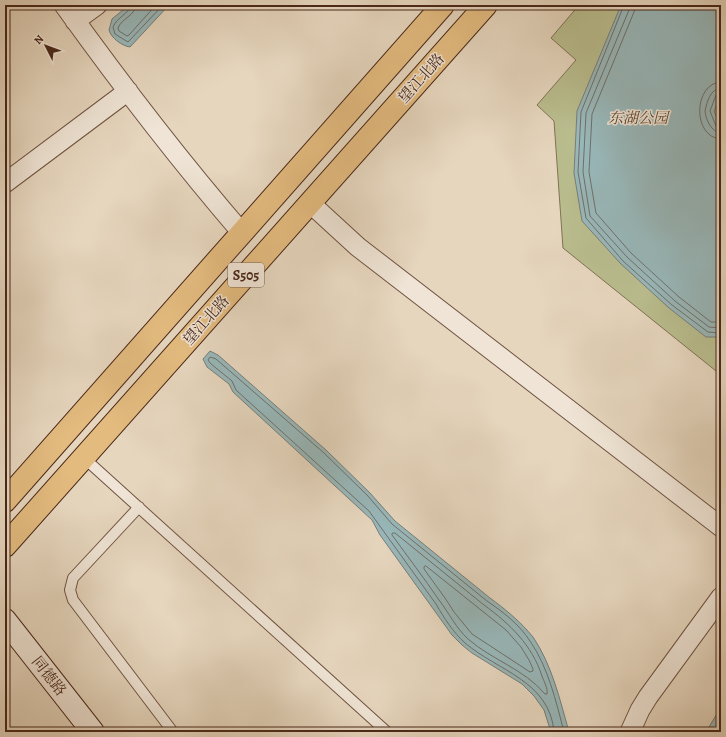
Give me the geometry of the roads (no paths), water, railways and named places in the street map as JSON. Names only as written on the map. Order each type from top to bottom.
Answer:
[{"type":"main road","name":"望江北路","points":[[5,501],[443,5]]},
{"type":"main road","name":"望江北路","points":[[5,546],[486,5]]},
{"type":"street","points":[[64,5],[204,189],[242,233]]},
{"type":"street","points":[[75,21],[97,5]]},
{"type":"street","points":[[5,183],[128,91]]},
{"type":"street","points":[[310,203],[358,247],[721,526]]},
{"type":"street","points":[[630,732],[648,696],[721,597]]},
{"type":"street","name":"同德路","points":[[5,620],[93,732]]},
{"type":"lane","points":[[84,458],[388,732]]},
{"type":"lane","points":[[139,507],[73,578],[70,590],[73,600],[173,732]]},
{"type":"water","points":[[129,5],[169,5],[130,47],[117,41],[109,30],[112,19]]},
{"type":"water","name":"东湖公园","points":[[621,5],[721,5],[721,92],[714,112],[721,125],[721,337],[706,337],[669,308],[620,263],[582,221],[574,173],[577,111]]},
{"type":"water","points":[[210,351],[218,355],[326,450],[370,493],[395,521],[507,611],[523,626],[533,637],[545,659],[559,695],[569,732],[551,732],[544,710],[534,696],[522,684],[472,653],[452,635],[380,535],[372,520],[233,392],[229,384],[207,367],[203,359]]},
{"type":"water","points":[[721,707],[721,732],[706,732]]}]
